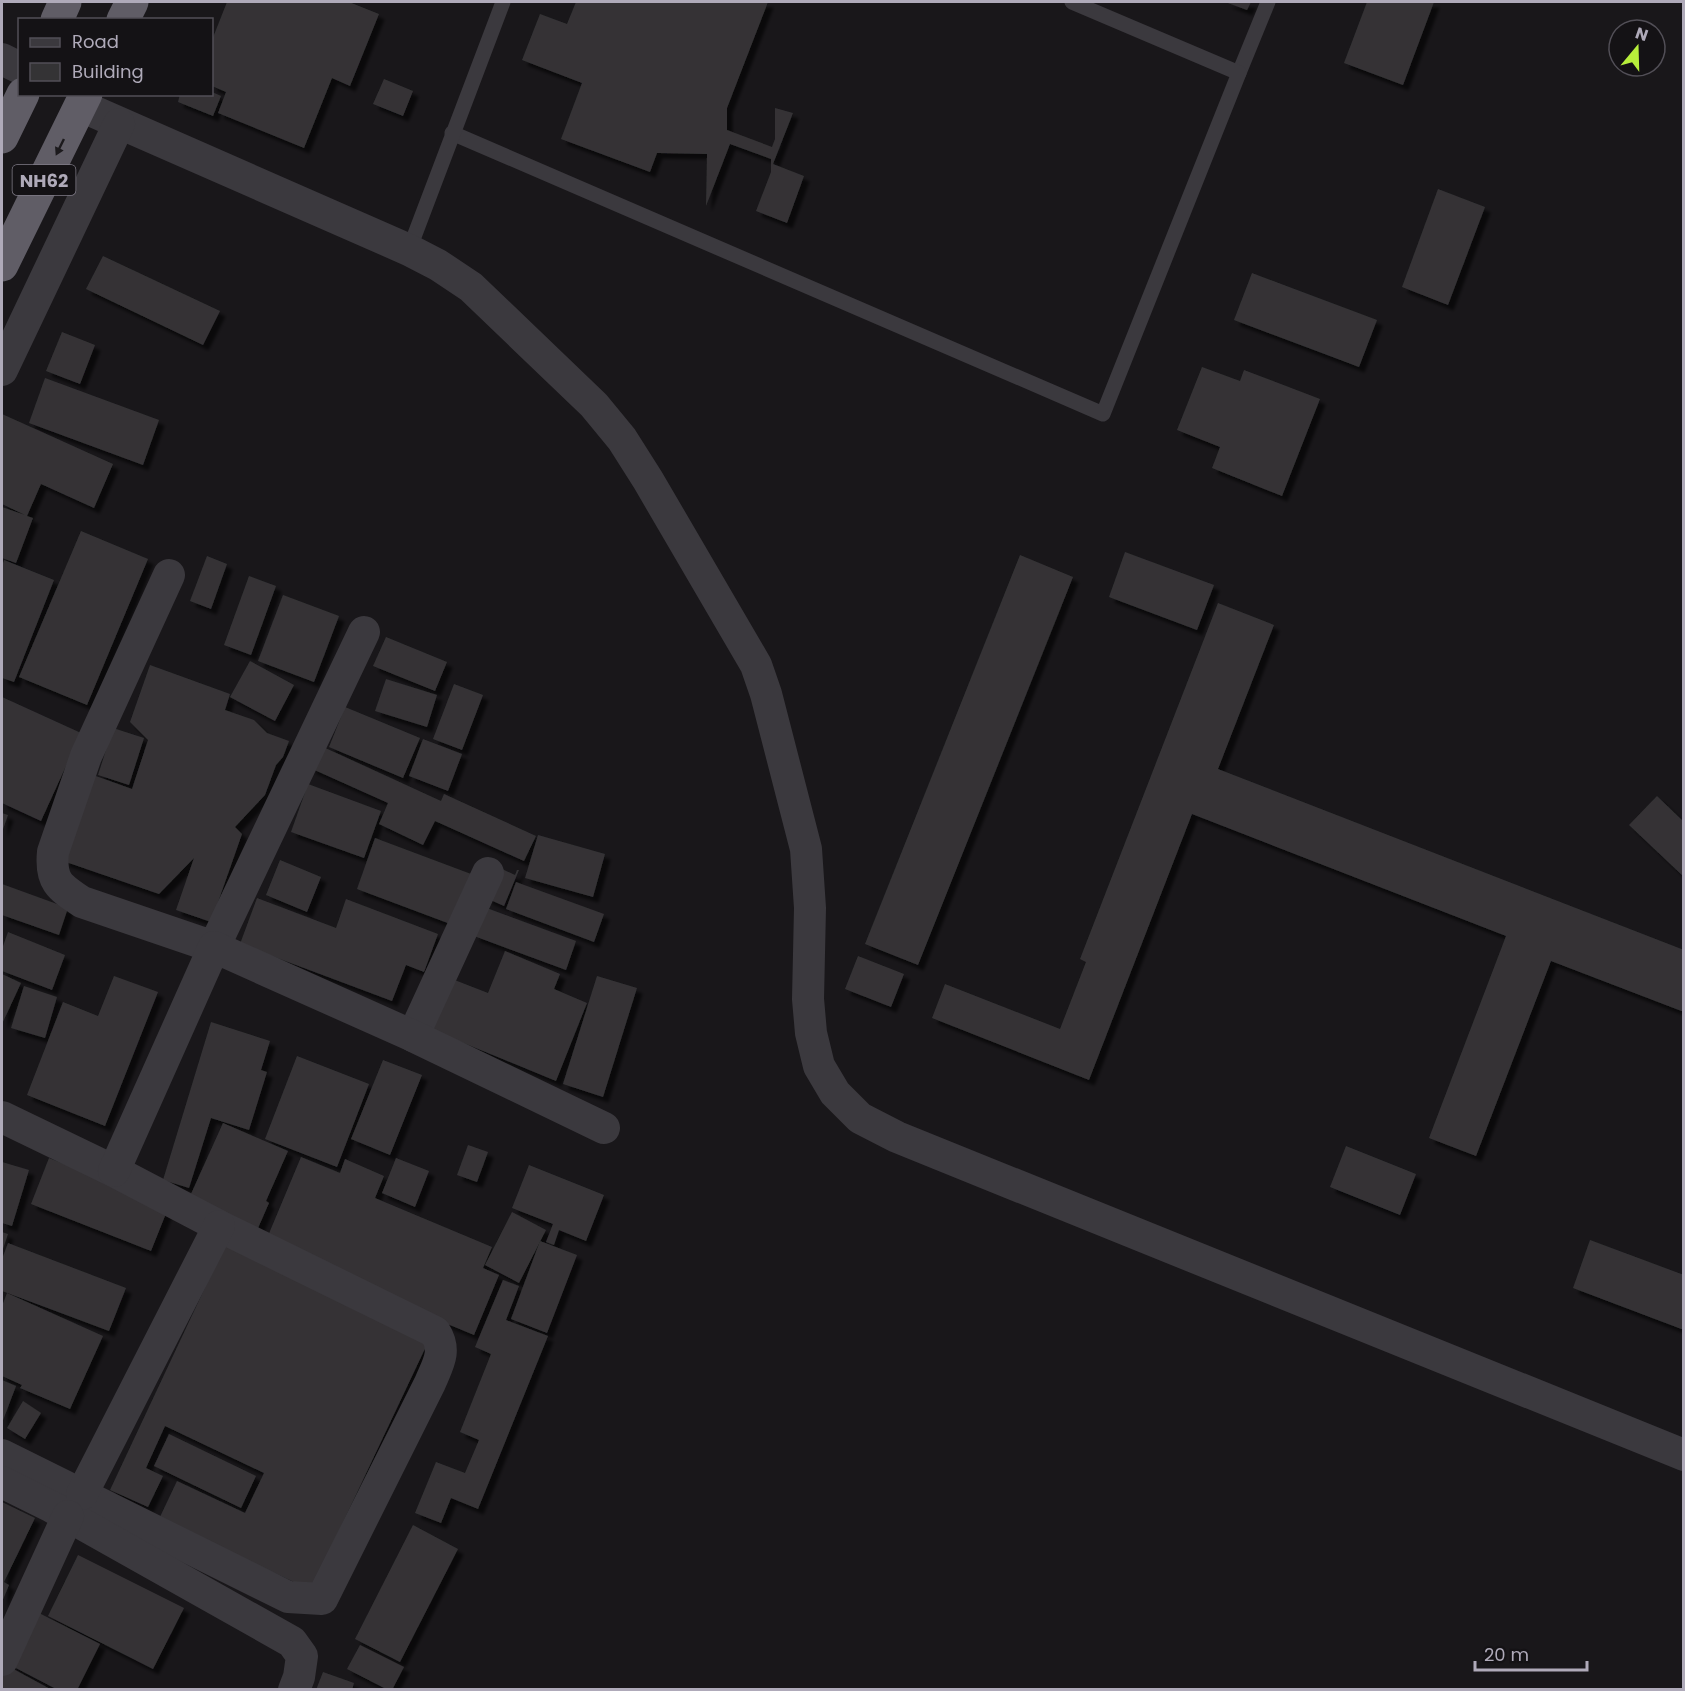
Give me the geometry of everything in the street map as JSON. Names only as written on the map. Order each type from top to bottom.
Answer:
[{"type":"highway","points":[[58,18],[65,2]]},
{"type":"highway","points":[[124,18],[132,2]]},
{"type":"highway","points":[[2,137],[22,96]]},
{"type":"highway","name":"NH62","points":[[2,265],[83,100]]},
{"type":"street","points":[[2,59],[18,67]]},
{"type":"street","points":[[83,100],[119,124],[409,250],[438,265],[471,287],[567,378],[622,439],[756,665],[766,694],[806,849],[810,908],[808,999],[811,1033],[819,1066],[835,1093],[860,1118],[897,1137],[1683,1455]]},
{"type":"street","points":[[2,370],[119,124]]},
{"type":"street","points":[[169,574],[86,756],[53,852],[52,865],[55,880],[68,893],[82,902],[213,947],[413,1036],[604,1128]]},
{"type":"street","points":[[114,1171],[213,947],[364,632]]},
{"type":"street","points":[[413,1036],[488,873]]},
{"type":"street","points":[[2,1117],[435,1332],[441,1342],[440,1361],[322,1599],[288,1597],[75,1505],[2,1482]]},
{"type":"street","points":[[2,1660],[75,1505],[219,1226]]},
{"type":"street","points":[[2,1455],[75,1505],[292,1642],[302,1656],[299,1677],[294,1689]]},
{"type":"lane","points":[[409,250],[503,2]]},
{"type":"lane","points":[[1072,2],[1239,73]]},
{"type":"lane","points":[[452,133],[1103,414],[1268,2]]},
{"type":"building","points":[[227,2],[349,2],[379,14],[350,86],[332,78],[304,148],[218,113],[226,92],[213,86],[213,37]]},
{"type":"building","points":[[576,2],[768,2],[727,108],[727,130],[772,147],[775,139],[775,108],[793,113],[773,164],[804,176],[787,223],[756,211],[771,172],[771,159],[730,144],[706,206],[707,154],[657,153],[650,172],[561,139],[582,83],[522,60],[540,14],[567,24]]},
{"type":"building","points":[[1225,2],[1251,2],[1247,10]]},
{"type":"building","points":[[1367,2],[1434,2],[1403,85],[1344,63]]},
{"type":"building","points":[[384,79],[413,91],[403,116],[373,104]]},
{"type":"building","points":[[213,92],[221,96],[213,116],[178,102],[180,96],[213,96]]},
{"type":"building","points":[[1438,189],[1485,207],[1448,305],[1402,287]]},
{"type":"building","points":[[103,256],[220,311],[203,345],[86,289]]},
{"type":"building","points":[[1252,273],[1377,320],[1359,367],[1234,320]]},
{"type":"building","points":[[62,332],[95,345],[80,384],[46,371]]},
{"type":"building","points":[[1202,367],[1240,381],[1244,370],[1320,399],[1282,496],[1212,468],[1220,447],[1177,430]]},
{"type":"building","points":[[45,378],[159,420],[143,465],[29,423]]},
{"type":"building","points":[[2,414],[113,464],[94,508],[41,484],[27,516],[33,518],[16,563],[2,558],[2,507],[25,515],[2,504]]},
{"type":"building","points":[[81,531],[148,559],[87,705],[19,677]]},
{"type":"building","points":[[1125,552],[1214,585],[1197,630],[1109,597]]},
{"type":"building","points":[[1020,555],[1073,577],[918,965],[865,944]]},
{"type":"building","points":[[207,556],[227,564],[211,609],[190,601]]},
{"type":"building","points":[[4,560],[54,580],[14,682],[2,678],[2,566]]},
{"type":"building","points":[[249,576],[276,586],[251,655],[224,645]]},
{"type":"building","points":[[283,595],[339,616],[314,682],[258,661]]},
{"type":"building","points":[[1218,603],[1274,625],[1218,769],[1684,950],[1684,1012],[1551,961],[1476,1156],[1429,1138],[1506,936],[1192,814],[1089,1080],[932,1018],[945,984],[1060,1029],[1086,962],[1080,959]]},
{"type":"building","points":[[386,637],[447,662],[435,691],[373,666]]},
{"type":"building","points":[[250,661],[294,685],[275,721],[230,697]]},
{"type":"building","points":[[150,665],[230,694],[225,710],[254,720],[267,733],[289,741],[283,757],[276,765],[265,795],[235,827],[242,834],[211,922],[176,910],[194,858],[159,894],[63,861],[93,775],[132,789],[148,740],[130,722]]},
{"type":"building","points":[[386,679],[437,695],[427,727],[375,711]]},
{"type":"building","points":[[454,684],[483,695],[462,750],[433,739]]},
{"type":"building","points":[[2,697],[81,733],[41,821],[2,803]]},
{"type":"building","points":[[345,707],[420,738],[403,778],[329,747]]},
{"type":"building","points":[[113,728],[144,738],[129,785],[98,775]]},
{"type":"building","points":[[423,739],[462,754],[448,791],[409,776]]},
{"type":"building","points":[[321,746],[441,801],[444,794],[536,836],[524,861],[435,821],[423,845],[379,824],[388,803],[310,768]]},
{"type":"building","points":[[308,784],[381,811],[364,858],[291,832]]},
{"type":"building","points":[[1657,796],[1684,822],[1684,877],[1629,825]]},
{"type":"building","points":[[2,813],[8,815],[2,832]]},
{"type":"building","points":[[538,835],[605,854],[593,897],[525,878]]},
{"type":"building","points":[[375,838],[471,874],[453,925],[357,889]]},
{"type":"building","points":[[280,860],[321,877],[307,912],[266,895]]},
{"type":"building","points":[[500,868],[515,875],[519,870],[504,906],[486,898]]},
{"type":"building","points":[[516,882],[604,914],[594,942],[506,909]]},
{"type":"building","points":[[2,884],[68,908],[59,935],[2,915]]},
{"type":"building","points":[[257,898],[336,928],[346,899],[438,934],[424,972],[406,965],[392,1001],[240,944]]},
{"type":"building","points":[[484,907],[576,941],[566,970],[474,936]]},
{"type":"building","points":[[8,932],[65,955],[52,990],[2,971],[2,949]]},
{"type":"building","points":[[505,951],[560,974],[554,989],[587,1003],[556,1081],[432,1030],[452,979],[488,993]]},
{"type":"building","points":[[858,956],[904,974],[891,1007],[845,989]]},
{"type":"building","points":[[2,974],[21,983],[2,1024]]},
{"type":"building","points":[[114,976],[158,992],[105,1126],[27,1095],[63,1002],[98,1016]]},
{"type":"building","points":[[597,976],[637,988],[603,1097],[563,1084]]},
{"type":"building","points":[[24,986],[57,997],[45,1038],[11,1028]]},
{"type":"building","points":[[211,1022],[270,1041],[261,1070],[267,1072],[249,1130],[211,1118],[189,1188],[163,1180]]},
{"type":"building","points":[[297,1056],[369,1084],[337,1167],[265,1139]]},
{"type":"building","points":[[383,1060],[422,1075],[390,1155],[351,1139]]},
{"type":"building","points":[[223,1123],[288,1151],[266,1201],[269,1203],[255,1235],[186,1205]]},
{"type":"building","points":[[468,1145],[488,1152],[477,1182],[457,1175]]},
{"type":"building","points":[[1346,1146],[1416,1174],[1400,1215],[1330,1187]]},
{"type":"building","points":[[301,1157],[340,1173],[345,1159],[384,1176],[375,1198],[492,1247],[483,1268],[499,1275],[474,1335],[399,1304],[265,1243]]},
{"type":"building","points":[[49,1158],[169,1206],[151,1251],[31,1204]]},
{"type":"building","points":[[396,1158],[429,1171],[415,1207],[382,1193]]},
{"type":"building","points":[[2,1162],[29,1170],[12,1226],[2,1223]]},
{"type":"building","points":[[529,1165],[604,1195],[586,1241],[559,1230],[554,1245],[546,1242],[553,1224],[512,1208]]},
{"type":"building","points":[[512,1212],[546,1230],[519,1283],[485,1265]]},
{"type":"building","points":[[2,1232],[8,1234],[2,1252]]},
{"type":"building","points":[[1590,1240],[1684,1275],[1684,1330],[1573,1288]]},
{"type":"building","points":[[540,1241],[577,1255],[547,1333],[511,1319]]},
{"type":"building","points":[[8,1243],[126,1288],[109,1331],[2,1291],[2,1259]]},
{"type":"building","points":[[226,1243],[430,1338],[311,1590],[159,1519],[177,1481],[245,1513],[264,1473],[165,1426],[146,1468],[163,1476],[148,1507],[110,1490]]},
{"type":"building","points":[[503,1280],[519,1286],[506,1320],[548,1336],[478,1509],[451,1498],[441,1523],[415,1513],[436,1462],[465,1473],[479,1440],[460,1432],[491,1354],[475,1347]]},
{"type":"building","points":[[7,1293],[103,1336],[70,1409],[20,1388],[22,1385],[2,1376],[2,1306]]},
{"type":"building","points":[[2,1380],[16,1386],[2,1423]]},
{"type":"building","points":[[23,1401],[41,1413],[25,1439],[7,1428]]},
{"type":"building","points":[[169,1434],[256,1476],[241,1508],[154,1466]]},
{"type":"building","points":[[2,1502],[35,1518],[4,1582],[9,1585],[2,1602]]},
{"type":"building","points":[[413,1525],[458,1549],[400,1662],[355,1639]]},
{"type":"building","points":[[78,1555],[184,1608],[153,1669],[48,1616]]},
{"type":"building","points":[[37,1612],[100,1644],[77,1690],[58,1690],[10,1665]]},
{"type":"building","points":[[360,1645],[404,1667],[392,1690],[347,1669]]},
{"type":"building","points":[[6,1665],[52,1690],[2,1690],[2,1673]]},
{"type":"building","points":[[323,1672],[354,1683],[352,1690],[316,1690]]}]
